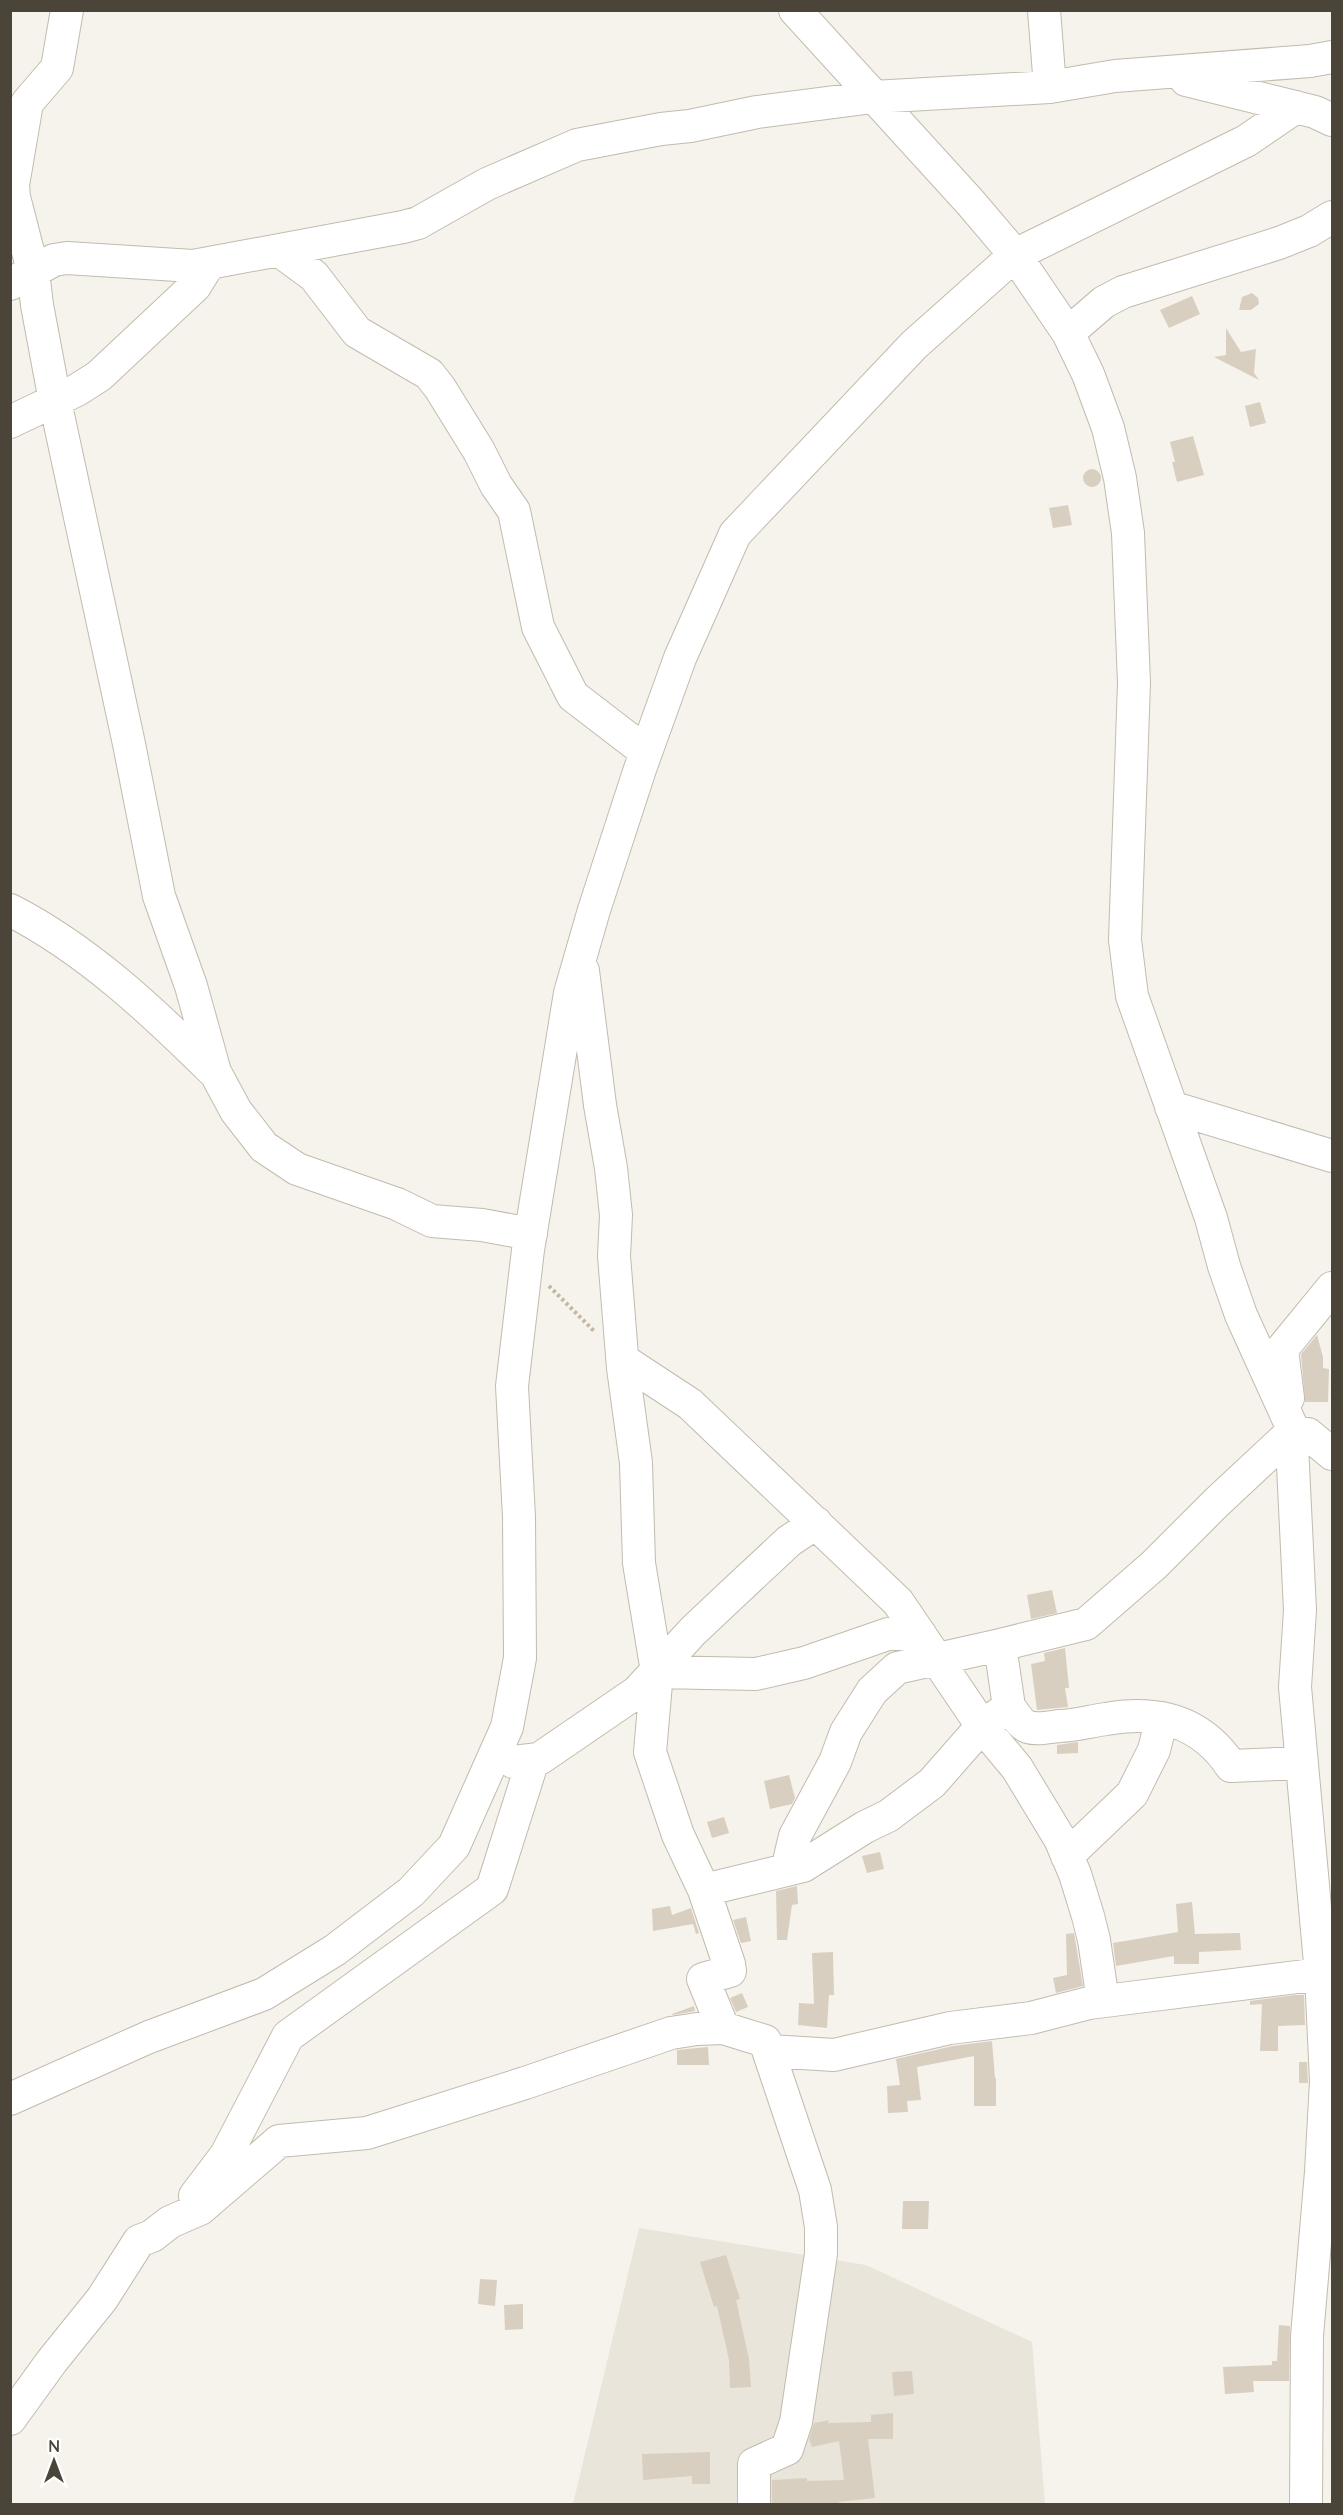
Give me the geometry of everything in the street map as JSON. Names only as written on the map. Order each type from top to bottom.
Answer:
[{"type":"street","points":[[67,10],[57,68],[27,103],[13,185],[22,277],[39,316],[159,896],[191,986],[215,1072],[236,1111],[264,1147],[297,1169],[397,1204],[432,1221],[482,1225],[531,1234]]},
{"type":"street","points":[[795,10],[970,202],[1015,255],[1068,333],[1088,375],[1108,428],[1122,489],[1128,533],[1134,683],[1125,940],[1132,996],[1211,1218],[1241,1315],[1291,1429],[1308,1434],[1332,1454]]},
{"type":"street","points":[[1044,10],[1050,87]]},
{"type":"street","points":[[22,277],[54,260],[67,258],[208,265],[418,223],[488,183],[577,145],[757,112],[873,97],[1050,87],[1115,76],[1332,57]]},
{"type":"street","points":[[1159,73],[1315,112],[1332,120]]},
{"type":"street","points":[[10,2099],[149,2037],[264,1994],[335,1950],[411,1892],[454,1846],[507,1727],[520,1659],[519,1517],[512,1386],[526,1265],[570,993],[646,752],[680,658],[735,534],[914,345],[1015,255],[1246,141],[1296,107]]},
{"type":"street","points":[[1068,333],[1104,302],[1123,292],[1279,243],[1309,231],[1332,217]]},
{"type":"street","points":[[280,251],[314,276],[357,332],[429,374],[440,388],[479,451],[496,485],[514,511],[538,627],[573,696],[646,752]]},
{"type":"street","points":[[10,422],[55,401],[99,376],[195,286],[208,265]]},
{"type":"street","points":[[10,910],[56,936],[92,962],[172,1030],[215,1072]]},
{"type":"street","points":[[581,957],[600,1105],[612,1168],[616,1215],[614,1256],[622,1353],[636,1463],[639,1563],[657,1672],[650,1752],[678,1835],[704,1890],[730,1971],[703,1979],[723,2028]]},
{"type":"street","points":[[1171,1107],[1332,1156]]},
{"type":"street","points":[[1306,2505],[1320,2328],[1326,2188],[1327,1969],[1317,1924],[1295,1687],[1300,1610],[1291,1429],[1282,1349],[1332,1288]]},
{"type":"street","points":[[622,1353],[690,1404],[898,1602],[982,1726],[1017,1768],[1060,1839],[1075,1874],[1094,1940],[1103,2001]]},
{"type":"street","points":[[657,1672],[756,1674],[804,1664],[888,1634],[929,1646],[1000,1645],[1086,1624],[1154,1565],[1291,1429]]},
{"type":"street","points":[[490,1765],[539,1759],[637,1692],[693,1631],[789,1541],[816,1523]]},
{"type":"street","points":[[1000,1645],[1009,1707],[1022,1724],[1030,1728],[1077,1725],[1138,1716],[1162,1718],[1195,1730],[1221,1752],[1231,1766],[1302,1763]]},
{"type":"street","points":[[787,1870],[795,1836],[835,1762],[846,1732],[872,1691],[897,1668],[929,1646]]},
{"type":"street","points":[[704,1890],[803,1866],[888,1816],[932,1783],[982,1726],[1009,1707]]},
{"type":"street","points":[[1067,1856],[1132,1794],[1154,1750],[1162,1718]]},
{"type":"street","points":[[177,2219],[226,2155],[288,2036],[492,1889],[533,1760]]},
{"type":"street","points":[[1276,1978],[1302,1952],[1317,1924]]},
{"type":"street","points":[[10,2419],[52,2361],[102,2299],[139,2241],[177,2219],[200,2209],[279,2141],[367,2133],[525,2083],[671,2033],[723,2028],[765,2041],[770,2051],[834,2055],[951,2028],[1031,2018],[1103,2001],[1327,1969]]},
{"type":"street","points":[[754,2505],[754,2464],[787,2449],[796,2422],[821,2254],[815,2190],[765,2041]]},
{"type":"path","points":[[526,1265],[596,1333],[622,1353]]},
{"type":"shaded area","points":[[639,2228],[866,2265],[1032,2342],[1045,2504],[573,2504]]},
{"type":"building","points":[[1252,293],[1258,298],[1259,304],[1251,310],[1239,310],[1242,297]]},
{"type":"building","points":[[1192,296],[1200,314],[1169,328],[1160,310]]},
{"type":"building","points":[[1226,328],[1241,352],[1256,349],[1254,373],[1259,380],[1214,357],[1226,355]]},
{"type":"building","points":[[1260,402],[1266,423],[1250,427],[1245,406]]},
{"type":"building","points":[[1193,436],[1204,475],[1177,482],[1170,442]]},
{"type":"building","points":[[1092,469],[1098,472],[1101,478],[1098,484],[1092,487],[1086,484],[1083,478],[1086,472]]},
{"type":"building","points":[[1068,505],[1072,525],[1053,528],[1049,508]]},
{"type":"building","points":[[1317,1335],[1323,1357],[1323,1368],[1329,1369],[1328,1402],[1305,1402],[1301,1354]]},
{"type":"building","points":[[1052,1590],[1057,1613],[1031,1619],[1027,1595]]},
{"type":"building","points":[[1065,1648],[1069,1688],[1065,1688],[1068,1707],[1037,1710],[1031,1664],[1045,1661],[1044,1653]]},
{"type":"building","points":[[1078,1742],[1078,1753],[1057,1754],[1057,1745]]},
{"type":"building","points":[[789,1775],[795,1798],[792,1804],[770,1809],[764,1781]]},
{"type":"building","points":[[724,1817],[729,1833],[712,1838],[707,1822]]},
{"type":"building","points":[[880,1852],[884,1869],[867,1873],[862,1856]]},
{"type":"building","points":[[797,1886],[798,1904],[792,1905],[787,1940],[777,1940],[776,1891]]},
{"type":"building","points":[[1192,1902],[1195,1934],[1240,1933],[1241,1950],[1199,1952],[1199,1964],[1174,1964],[1174,1956],[1116,1966],[1113,1943],[1178,1932],[1176,1904]]},
{"type":"building","points":[[670,1906],[672,1915],[691,1908],[699,1933],[696,1934],[693,1924],[653,1931],[652,1909]]},
{"type":"building","points":[[746,1917],[751,1941],[741,1943],[733,1920]]},
{"type":"building","points":[[1074,1933],[1083,1986],[1056,1993],[1053,1978],[1067,1975],[1066,1934]]},
{"type":"building","points":[[833,1952],[834,1995],[829,1995],[827,2028],[798,2025],[799,2003],[814,2004],[812,1953]]},
{"type":"building","points":[[742,1993],[748,2007],[736,2012],[730,1998]]},
{"type":"building","points":[[1304,1995],[1305,2025],[1278,2026],[1278,2051],[1260,2051],[1262,2004],[1250,2005],[1250,2001]]},
{"type":"building","points":[[694,2006],[695,2011],[672,2014]]},
{"type":"building","points":[[992,2041],[996,2106],[974,2106],[974,2056],[917,2067],[921,2100],[907,2101],[908,2112],[888,2113],[887,2086],[900,2085],[896,2059],[953,2046]]},
{"type":"building","points":[[708,2047],[709,2065],[677,2065],[677,2050]]},
{"type":"building","points":[[1299,2062],[1307,2062],[1308,2083],[1299,2083]]},
{"type":"building","points":[[903,2201],[929,2201],[928,2229],[902,2229]]},
{"type":"building","points":[[726,2255],[740,2299],[736,2300],[749,2359],[751,2387],[730,2388],[729,2360],[717,2306],[714,2307],[700,2262]]},
{"type":"building","points":[[480,2279],[497,2280],[495,2306],[478,2304]]},
{"type":"building","points":[[523,2304],[523,2329],[505,2330],[504,2305]]},
{"type":"building","points":[[1279,2325],[1290,2326],[1289,2381],[1253,2381],[1254,2392],[1225,2394],[1223,2367],[1272,2365],[1272,2361],[1277,2361]]},
{"type":"building","points":[[912,2371],[914,2394],[894,2396],[892,2372]]},
{"type":"building","points":[[893,2413],[893,2439],[868,2439],[875,2498],[839,2502],[839,2505],[772,2505],[772,2480],[807,2478],[807,2481],[844,2480],[839,2441],[812,2447],[809,2439],[814,2423],[829,2420],[828,2423],[871,2422],[871,2415]]},
{"type":"building","points":[[710,2452],[710,2484],[692,2484],[692,2476],[643,2480],[642,2454]]}]
